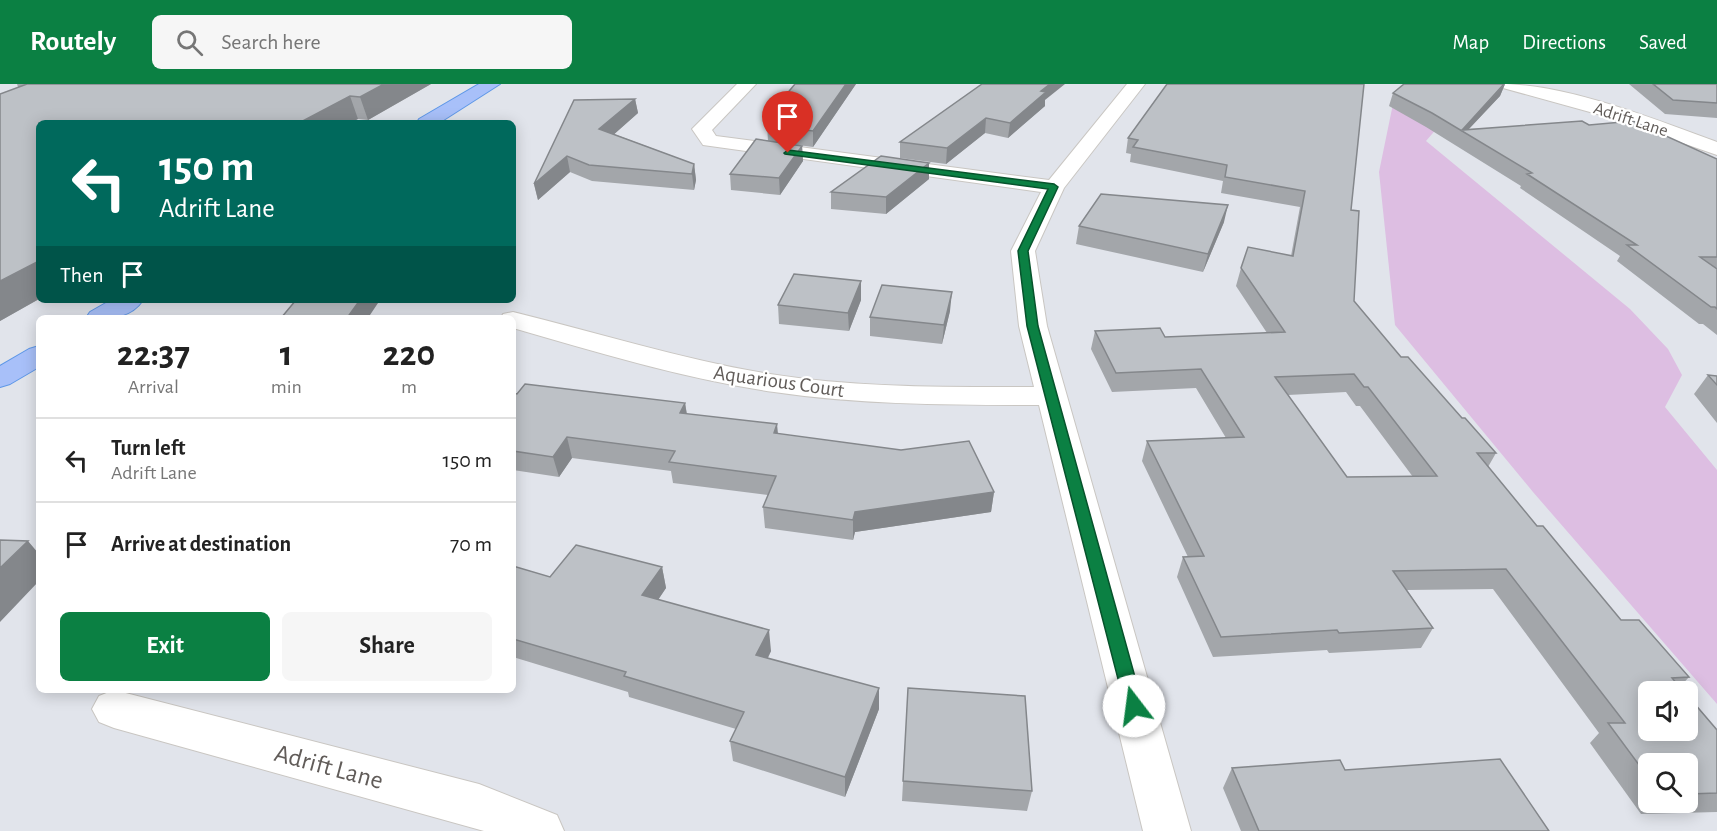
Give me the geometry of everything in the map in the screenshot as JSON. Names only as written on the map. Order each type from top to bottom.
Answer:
[{"type":"main road","points":[[431,120],[491,84]]},
{"type":"main road","points":[[105,315],[125,303]]},
{"type":"main road","points":[[0,378],[36,357]]},
{"type":"street","points":[[747,84],[702,129],[710,141],[1054,187]]},
{"type":"street","points":[[1136,84],[1054,187],[1023,251],[1033,326],[1167,831]]},
{"type":"street","name":"Adrift Lane","points":[[1509,84],[1564,97],[1717,149]]},
{"type":"street","points":[[1685,137],[1717,134]]},
{"type":"street","name":"Aquarious Court","points":[[516,321],[686,367],[810,388],[939,396],[1051,396]]},
{"type":"street","name":"Adrift Lane","points":[[114,709],[479,806],[540,831]]},
{"type":"shaded area","points":[[1394,99],[1445,119],[1426,141],[1630,309],[1668,349],[1682,375],[1665,407],[1717,470],[1717,704],[1533,492],[1395,325],[1379,172]]},
{"type":"building","points":[[27,84],[384,84],[360,97],[350,96],[305,120],[36,120],[36,263],[0,281],[0,94]]},
{"type":"building","points":[[795,84],[846,84],[813,131],[767,125],[790,96],[785,96]]},
{"type":"building","points":[[982,84],[1050,84],[1041,91],[1046,92],[1010,123],[986,118],[947,148],[900,142]]},
{"type":"building","points":[[1167,84],[1364,84],[1351,210],[1359,211],[1354,301],[1401,357],[1408,357],[1496,453],[1477,453],[1537,526],[1543,526],[1621,620],[1639,620],[1689,677],[1672,678],[1675,681],[1638,681],[1638,741],[1698,741],[1698,708],[1717,730],[1717,793],[1698,794],[1698,753],[1638,753],[1638,764],[1608,723],[1625,723],[1506,569],[1393,571],[1433,628],[1339,633],[1337,630],[1221,637],[1183,557],[1204,556],[1147,441],[1244,437],[1201,369],[1116,373],[1095,331],[1160,328],[1165,337],[1285,332],[1241,268],[1248,247],[1293,256],[1305,191],[1225,177],[1227,165],[1133,147],[1138,140],[1128,138]],"holes":[[[1354,374],[1364,387],[1368,387],[1437,476],[1347,477],[1275,377]]]},
{"type":"building","points":[[1404,84],[1504,84],[1462,130],[1582,121],[1589,125],[1633,121],[1717,159],[1717,257],[1700,257],[1717,269],[1717,309],[1711,307],[1627,245],[1637,245],[1527,174],[1532,173],[1432,113],[1393,93]]},
{"type":"building","points":[[1653,84],[1717,84],[1717,103],[1673,100]]},
{"type":"building","points":[[635,99],[599,129],[694,164],[692,174],[589,165],[567,156],[534,184],[574,100]]},
{"type":"building","points":[[756,139],[802,146],[779,178],[730,174]]},
{"type":"building","points":[[881,156],[929,163],[886,197],[831,192]]},
{"type":"building","points":[[1101,194],[1228,205],[1208,254],[1079,226]]},
{"type":"building","points":[[794,274],[861,281],[848,313],[778,305]]},
{"type":"building","points":[[882,285],[952,292],[944,325],[870,317]]},
{"type":"building","points":[[294,303],[358,303],[349,315],[284,315]]},
{"type":"building","points":[[1708,375],[1717,376],[1717,385]]},
{"type":"building","points":[[525,384],[685,403],[680,413],[777,424],[774,433],[901,450],[969,441],[994,492],[855,512],[853,520],[763,507],[776,476],[669,462],[675,451],[567,437],[553,457],[516,451],[517,394]]},
{"type":"building","points":[[0,540],[28,541],[0,568]]},
{"type":"building","points":[[576,545],[662,567],[642,595],[769,630],[756,655],[879,688],[845,777],[730,741],[744,712],[624,676],[626,672],[516,640],[516,567],[550,577]]},
{"type":"building","points":[[908,688],[1025,696],[1032,791],[903,781]]},
{"type":"building","points":[[1500,759],[1549,831],[1259,831],[1232,768],[1340,760],[1345,770]]},
{"type":"route","points":[[788,153],[1054,187],[1023,251],[1033,326],[1134,706]]}]
